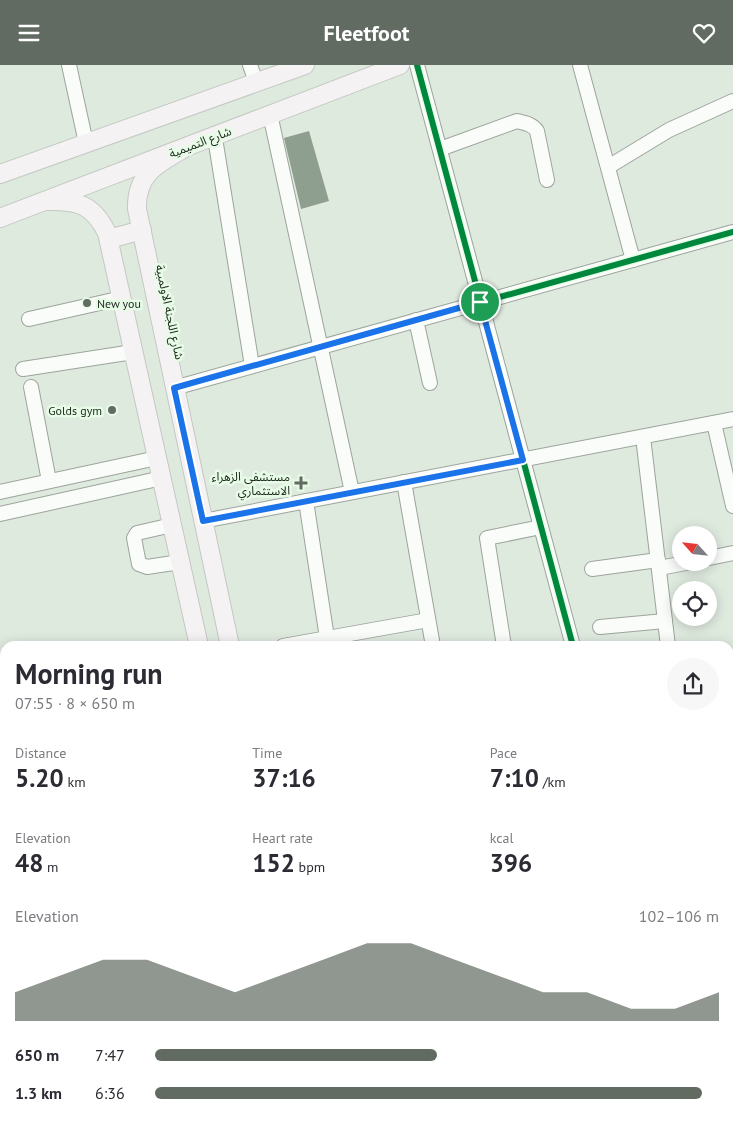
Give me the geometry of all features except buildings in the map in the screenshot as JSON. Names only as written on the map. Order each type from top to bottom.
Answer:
[{"type":"main road","points":[[0,174],[304,65]]},
{"type":"main road","name":"شارع التميمية","points":[[0,218],[215,138],[270,114],[400,65]]},
{"type":"main road","name":"شارع اللجنة الاولمبية","points":[[183,149],[155,165],[142,182],[137,198],[174,388],[229,641]]},
{"type":"main road","points":[[46,201],[77,203],[94,212],[99,217],[109,239],[197,641]]},
{"type":"main road","points":[[109,239],[142,230]]},
{"type":"street","points":[[70,65],[86,143]]},
{"type":"street","points":[[250,65],[256,83]]},
{"type":"street","points":[[417,65],[572,641]]},
{"type":"street","points":[[580,65],[633,260]]},
{"type":"street","points":[[608,167],[669,130],[733,101]]},
{"type":"street","points":[[270,114],[322,347],[352,493]]},
{"type":"street","points":[[440,149],[517,121],[525,123],[533,126],[537,131],[547,180]]},
{"type":"street","points":[[215,138],[252,366]]},
{"type":"street","points":[[174,388],[733,232]]},
{"type":"street","points":[[29,319],[122,298]]},
{"type":"street","points":[[416,320],[430,383]]},
{"type":"street","points":[[23,369],[134,352]]},
{"type":"street","points":[[30,387],[49,481]]},
{"type":"street","points":[[203,521],[733,419]]},
{"type":"street","points":[[714,423],[733,506]]},
{"type":"street","points":[[643,437],[667,641]]},
{"type":"street","points":[[0,492],[157,458]]},
{"type":"street","points":[[0,514],[162,478]]},
{"type":"street","points":[[404,483],[432,641]]},
{"type":"street","points":[[306,501],[327,638]]},
{"type":"street","points":[[172,525],[138,533],[134,538],[139,564],[147,567],[180,562]]},
{"type":"street","points":[[503,641],[487,538],[541,527]]},
{"type":"street","points":[[718,556],[733,553]]},
{"type":"street","points":[[592,569],[672,564]]},
{"type":"street","points":[[310,641],[428,620]]},
{"type":"street","points":[[600,627],[665,621]]},
{"type":"cycle path","points":[[417,65],[572,641]]},
{"type":"cycle path","points":[[174,388],[733,232]]},
{"type":"place","name":"New you","points":[[87,303]]},
{"type":"place","name":"Golds gym","points":[[112,410]]},
{"type":"place","name":"مستشفى الزهراء الاستثماري","points":[[301,483]]},
{"type":"route","points":[[480,302],[523,460],[203,521],[174,388],[480,302]]}]
